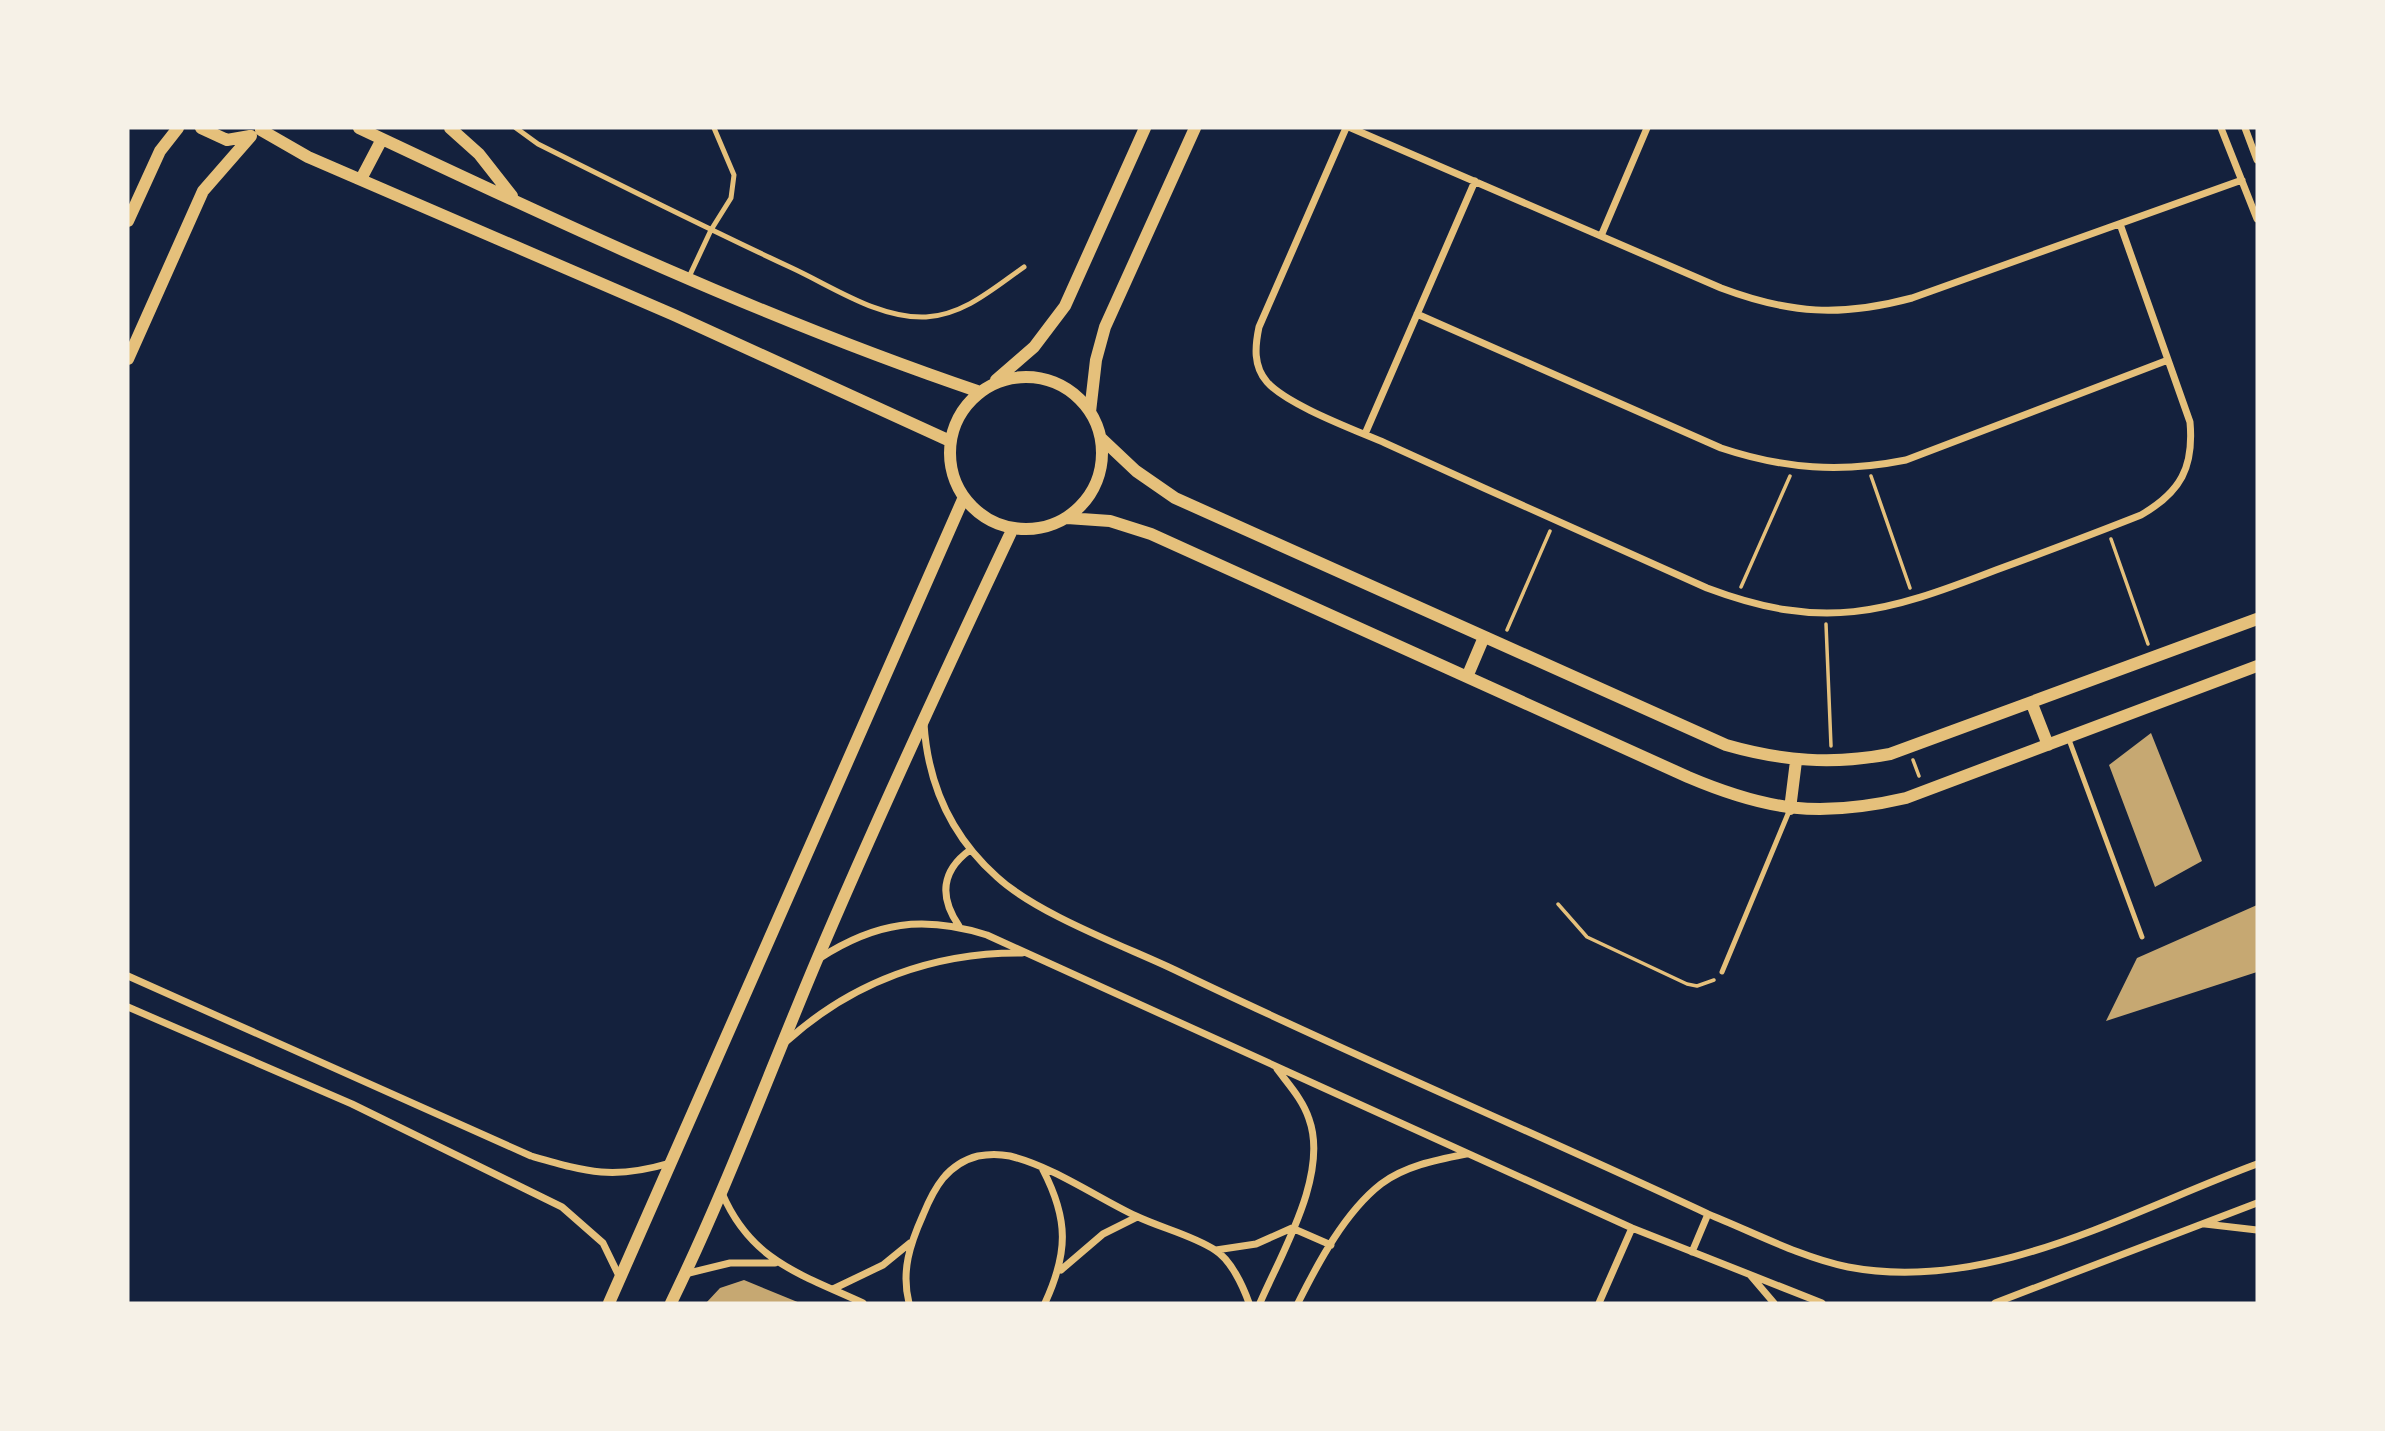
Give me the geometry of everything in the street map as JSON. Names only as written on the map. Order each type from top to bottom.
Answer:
[{"type":"street","points":[[128,221],[160,151],[178,128]]},
{"type":"street","points":[[201,128],[227,139],[258,131],[287,147],[674,315],[950,442]]},
{"type":"street","points":[[359,128],[688,279],[881,357],[984,389],[1025,377],[1044,379],[1078,397],[1090,412],[1101,438],[1136,471],[1175,498],[1726,745],[1796,761],[1832,762],[1861,760],[1910,749],[2257,619]]},
{"type":"street","points":[[450,128],[479,154],[515,200]]},
{"type":"street","points":[[1101,438],[1100,475],[1087,499],[1067,518],[1041,528],[1013,528],[985,518],[964,497],[952,470],[950,442],[960,414],[984,389],[1034,346],[1065,306],[1145,128]]},
{"type":"street","points":[[1090,412],[1096,360],[1105,327],[1195,128]]},
{"type":"street","points":[[2120,224],[2190,422],[2192,444],[2187,467],[2176,487],[2161,503],[2107,528],[1914,601],[1876,610],[1826,613],[1765,607],[1735,599],[1365,435],[1278,393],[1265,380],[1257,364],[1255,345],[1259,327],[1349,128],[1758,302],[1796,310],[1835,312],[1874,308],[1912,298],[2242,180]]},
{"type":"street","points":[[1601,236],[1647,128]]},
{"type":"street","points":[[2221,128],[2257,219]]},
{"type":"street","points":[[2245,128],[2257,160]]},
{"type":"street","points":[[128,359],[203,191],[258,131]]},
{"type":"street","points":[[361,179],[382,139]]},
{"type":"street","points":[[1365,435],[1475,181]]},
{"type":"street","points":[[1418,314],[1721,448],[1793,467],[1831,470],[1906,460],[2168,360]]},
{"type":"street","points":[[609,1303],[964,497]]},
{"type":"street","points":[[1067,518],[1110,521],[1151,534],[1737,798],[1790,809],[1829,811],[1868,807],[1923,792],[2257,666]]},
{"type":"street","points":[[671,1303],[721,1193],[817,960],[923,716],[1013,528]]},
{"type":"street","points":[[1466,677],[1484,637]]},
{"type":"street","points":[[2032,704],[2048,745]]},
{"type":"street","points":[[923,716],[931,773],[953,826],[970,850],[999,879],[1032,902],[1209,987],[1708,1214],[1788,1247],[1847,1266],[1890,1271],[1937,1270],[1985,1263],[2045,1247],[2257,1164]]},
{"type":"street","points":[[1790,809],[1796,761]]},
{"type":"street","points":[[958,926],[947,907],[944,886],[951,866],[970,850]]},
{"type":"street","points":[[817,960],[848,940],[884,927],[921,923],[958,926],[1026,953],[1632,1228],[1822,1303]]},
{"type":"street","points":[[781,1046],[845,997],[894,974],[946,959],[1026,953]]},
{"type":"street","points":[[128,976],[531,1156],[587,1172],[635,1173],[671,1163]]},
{"type":"street","points":[[128,1007],[352,1104],[562,1207],[603,1243],[620,1278]]},
{"type":"street","points":[[1260,1303],[1314,1172],[1310,1120],[1298,1096],[1275,1066]]},
{"type":"street","points":[[909,1303],[906,1270],[912,1241],[941,1179],[965,1160],[996,1154],[1012,1157],[1043,1170],[1138,1217],[1216,1250],[1229,1265],[1249,1303]]},
{"type":"street","points":[[1298,1303],[1331,1245],[1364,1201],[1381,1184],[1432,1160],[1466,1154]]},
{"type":"street","points":[[1043,1170],[1060,1208],[1063,1240],[1060,1271],[1045,1303]]},
{"type":"street","points":[[721,1193],[743,1233],[776,1263],[863,1303]]},
{"type":"street","points":[[1995,1303],[2257,1203]]},
{"type":"street","points":[[1692,1252],[1708,1214]]},
{"type":"street","points":[[1060,1271],[1103,1234],[1138,1217]]},
{"type":"street","points":[[2201,1224],[2257,1230]]},
{"type":"street","points":[[1216,1250],[1256,1244],[1292,1228],[1331,1245]]},
{"type":"street","points":[[1599,1303],[1632,1228]]},
{"type":"street","points":[[833,1289],[883,1265],[912,1241]]},
{"type":"street","points":[[685,1274],[730,1263],[776,1263]]},
{"type":"street","points":[[1751,1276],[1774,1303]]},
{"type":"lane","points":[[516,128],[538,144],[710,230],[868,304],[906,316],[926,317],[965,307],[1024,267]]},
{"type":"lane","points":[[688,279],[710,230],[731,198],[734,175],[714,128]]},
{"type":"lane","points":[[2068,737],[2142,937]]},
{"type":"lane","points":[[1723,972],[1790,809]]},
{"type":"path","points":[[1735,599],[1793,467]]},
{"type":"path","points":[[1868,467],[1914,601]]},
{"type":"path","points":[[1501,645],[1554,520]]},
{"type":"path","points":[[2107,528],[2154,659]]},
{"type":"path","points":[[1826,613],[1832,762]]},
{"type":"path","points":[[1910,749],[1923,792]]},
{"type":"path","points":[[1558,904],[1587,937],[1687,984],[1697,986],[1711,983],[1723,972]]},
{"type":"building","points":[[2151,733],[2202,861],[2155,887],[2109,765]]},
{"type":"building","points":[[2257,905],[2257,972],[2106,1021],[2137,958]]},
{"type":"building","points":[[744,1280],[800,1303],[706,1303],[720,1288]]}]
